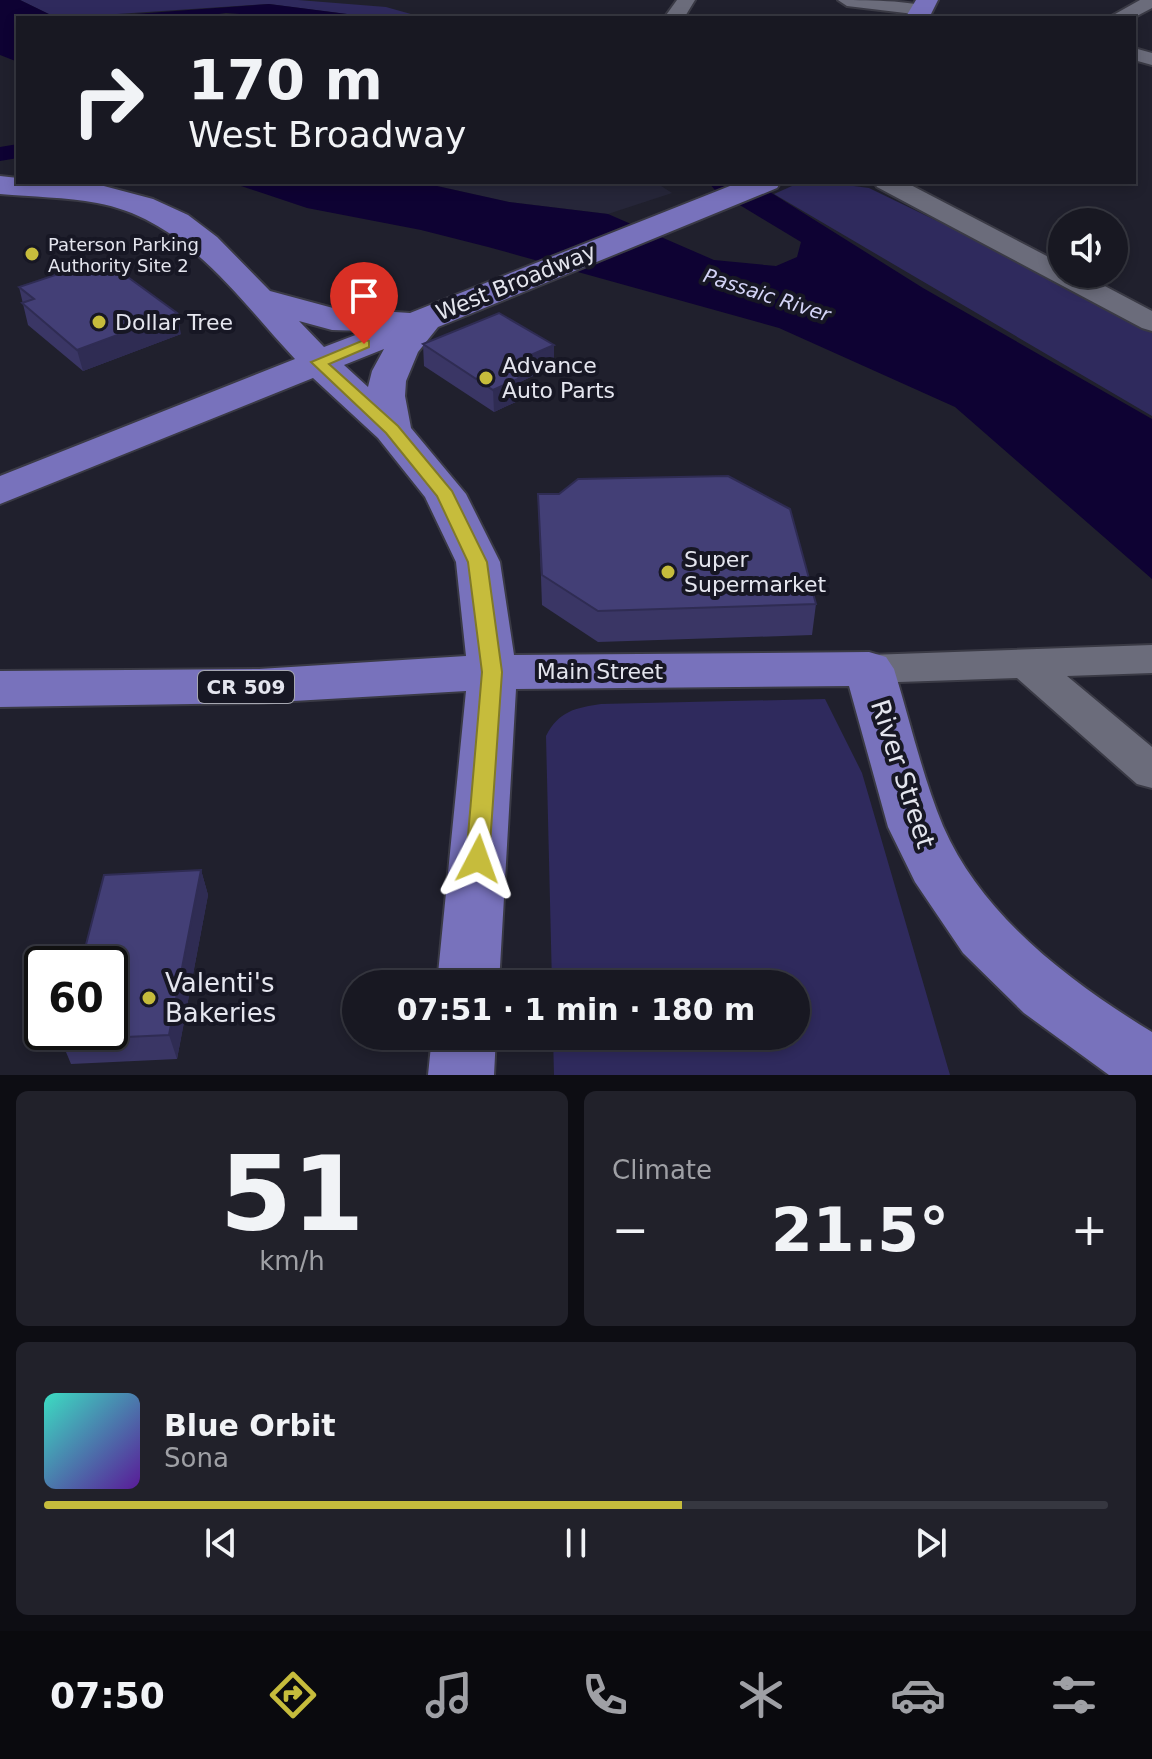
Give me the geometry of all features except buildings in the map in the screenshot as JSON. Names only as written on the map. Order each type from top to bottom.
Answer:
[{"type":"main road","name":"West Broadway","points":[[0,491],[761,184]]},
{"type":"main road","points":[[0,185],[79,190],[163,214],[206,244],[318,362],[392,430],[445,494],[478,562],[492,672],[469,970]]},
{"type":"main road","points":[[259,299],[332,319],[389,322],[426,319]]},
{"type":"main road","points":[[392,430],[386,392],[389,375],[410,336],[426,319]]},
{"type":"main road","name":"Main Street","points":[[0,689],[259,686],[492,672],[869,669]]},
{"type":"main road","name":"River Street","points":[[869,669],[915,825],[934,867],[971,921],[1037,988],[1099,1035],[1152,1067]]},
{"type":"main road","points":[[461,1075],[463,1050]]},
{"type":"street","points":[[847,0],[922,9]]},
{"type":"street","points":[[1122,16],[1152,1]]},
{"type":"street","points":[[890,184],[1152,322]]},
{"type":"street","name":"Main Street","points":[[869,669],[1152,659]]},
{"type":"street","points":[[1027,664],[1152,772]]},
{"type":"shaded area","points":[[20,0],[298,0],[386,7],[418,16],[362,16],[269,4],[53,16]]},
{"type":"shaded area","points":[[428,184],[658,184],[672,193],[608,214],[509,202]]},
{"type":"shaded area","points":[[808,184],[869,188],[1048,276],[1048,288],[1070,288],[1152,333],[1152,416],[774,194],[792,186]]},
{"type":"shaded area","points":[[825,699],[862,773],[950,1075],[554,1075],[553,1050],[810,1050],[810,970],[552,970],[546,736],[562,716],[583,707],[601,704]]},
{"type":"water","points":[[0,0],[20,0],[53,16],[16,16],[16,61],[0,55]]},
{"type":"water","points":[[269,4],[362,16],[226,13],[204,16],[108,16]]},
{"type":"water","name":"Passaic River","points":[[235,184],[428,184],[509,202],[608,214],[714,260],[776,266],[797,257],[801,242],[710,184],[757,184],[923,288],[1152,419],[1152,579],[955,407],[779,328],[488,247],[421,230],[307,208]]},
{"type":"waterway","points":[[0,154],[16,151]]},
{"type":"place","name":"Paterson Parking Authority Site 2","points":[[32,254]]},
{"type":"place","name":"Dollar Tree","points":[[99,322]]},
{"type":"place","name":"Advance Auto Parts","points":[[486,378]]},
{"type":"place","name":"Super Supermarket","points":[[668,572]]},
{"type":"place","name":"Valenti's Bakeries","points":[[149,998]]},
{"type":"route","points":[[364,344],[318,362],[392,430],[445,494],[478,562],[492,672],[478,859]]}]
